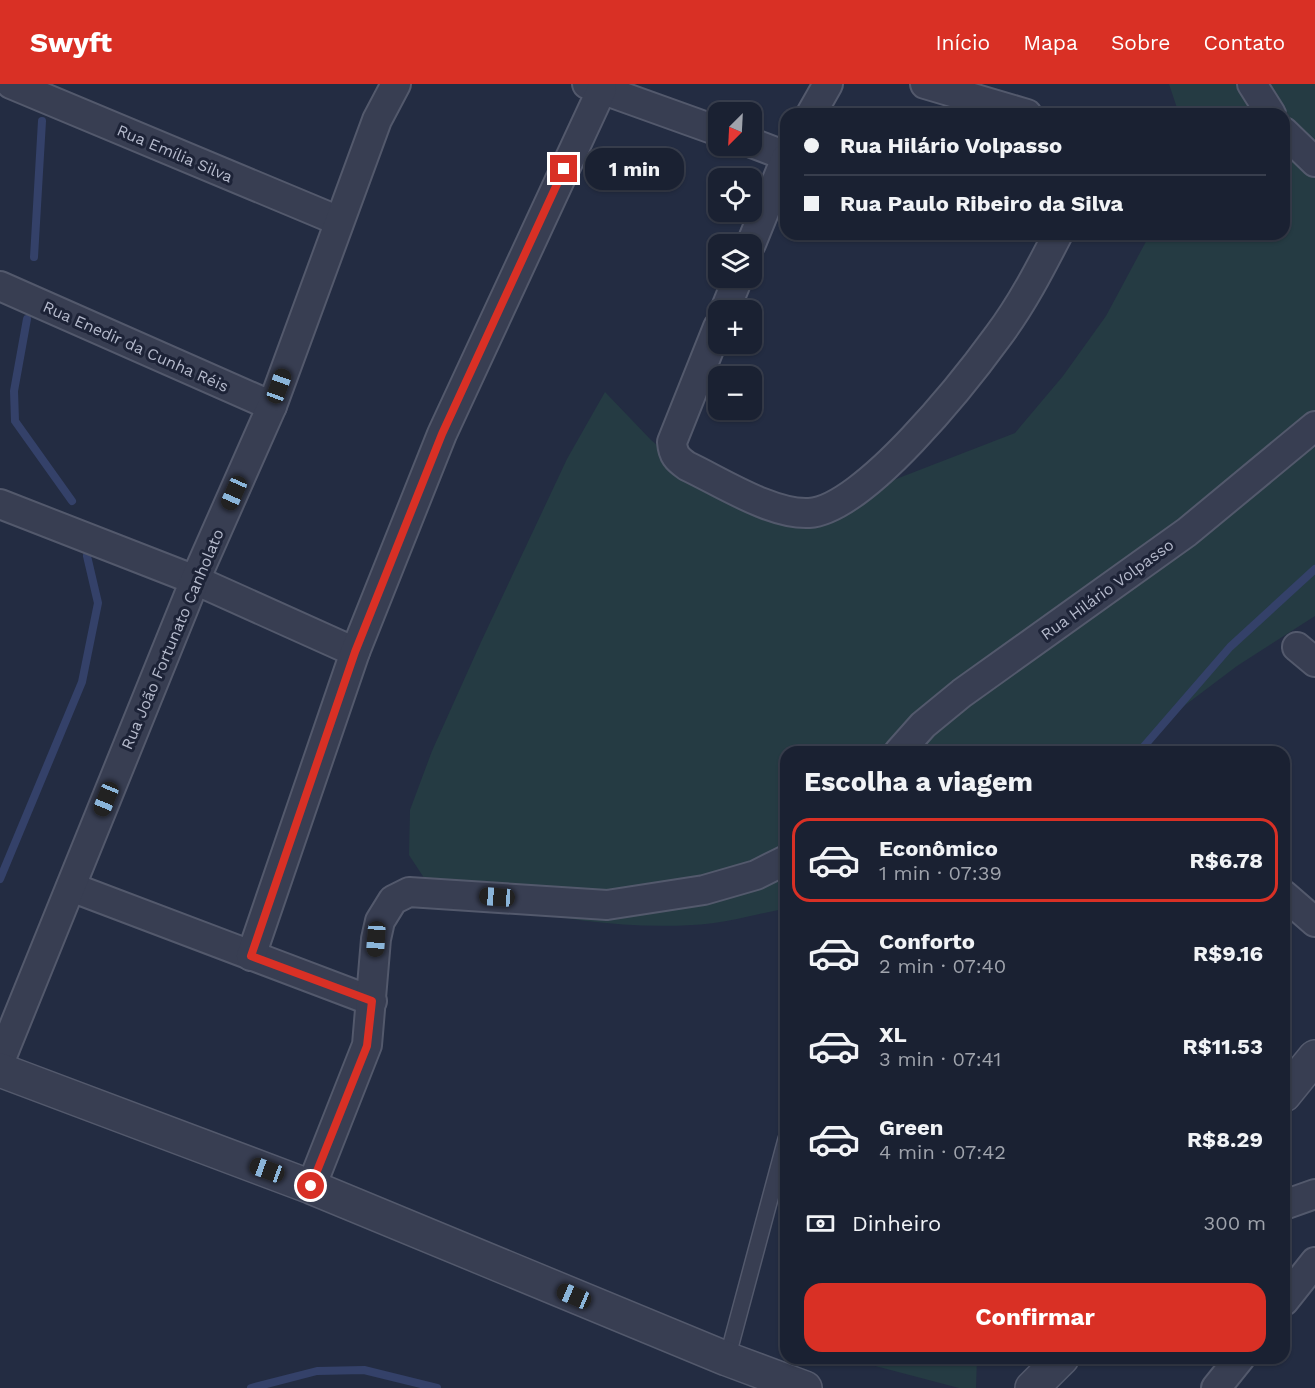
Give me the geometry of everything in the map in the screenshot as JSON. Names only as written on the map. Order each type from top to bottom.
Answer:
[{"type":"street","name":"Rua Emília Silva","points":[[11,84],[339,221]]},
{"type":"street","name":"Rua João Fortunato Canholato","points":[[0,1061],[195,580],[272,406],[377,120],[396,84]]},
{"type":"street","points":[[814,108],[828,84]]},
{"type":"street","points":[[925,84],[1007,108]]},
{"type":"street","points":[[1252,84],[1267,108]]},
{"type":"street","points":[[251,956],[355,652],[442,434],[594,86],[708,127]]},
{"type":"street","points":[[1290,138],[1315,162]]},
{"type":"street","points":[[762,147],[780,155]]},
{"type":"street","points":[[755,234],[780,172]]},
{"type":"street","points":[[708,352],[672,442],[677,459],[687,466],[776,508],[809,513],[830,508],[852,495],[910,442],[998,335],[1033,282],[1055,240]]},
{"type":"street","name":"Rua Enedir da Cunha Réis","points":[[0,286],[272,406]]},
{"type":"street","name":"Rua Hilário Volpasso","points":[[904,746],[923,725],[962,693],[1187,532],[1315,426]]},
{"type":"street","points":[[0,504],[195,580],[355,652]]},
{"type":"street","points":[[311,1186],[367,1046],[376,939],[380,921],[393,900],[409,892],[607,905],[704,890],[756,875],[780,863]]},
{"type":"street","points":[[70,887],[372,1001]]},
{"type":"street","points":[[1290,900],[1315,922]]},
{"type":"street","points":[[1290,1088],[1315,1058]]},
{"type":"street","points":[[0,1070],[311,1186],[727,1359],[805,1388]]},
{"type":"street","points":[[1290,1203],[1315,1194]]},
{"type":"street","points":[[1290,1293],[1315,1262]]},
{"type":"street","points":[[1032,1388],[1056,1364]]},
{"type":"street","points":[[1216,1388],[1235,1364]]},
{"type":"lane","points":[[727,1359],[780,1161]]},
{"type":"shaded area","points":[[1169,84],[1315,84],[1315,616],[1237,666],[1180,709],[1149,746],[780,746],[780,910],[703,924],[625,925],[527,911],[430,887],[409,855],[410,810],[432,751],[481,642],[567,459],[605,392],[651,440],[699,481],[799,527],[891,481],[1015,433],[1063,376],[1106,316],[1147,240],[1290,240],[1290,108],[1177,108]]},
{"type":"shaded area","points":[[868,1364],[977,1364],[976,1388],[959,1388]]},
{"type":"waterway","points":[[34,257],[42,121]]},
{"type":"waterway","points":[[27,319],[14,391],[15,421],[72,501]]},
{"type":"waterway","points":[[0,879],[82,682],[98,603],[87,556]]},
{"type":"waterway","points":[[1144,746],[1230,647],[1315,569]]},
{"type":"waterway","points":[[251,1388],[317,1371],[364,1370],[437,1388]]},
{"type":"route","points":[[311,1186],[367,1046],[372,1001],[251,956],[355,652],[442,434],[564,169]]}]
